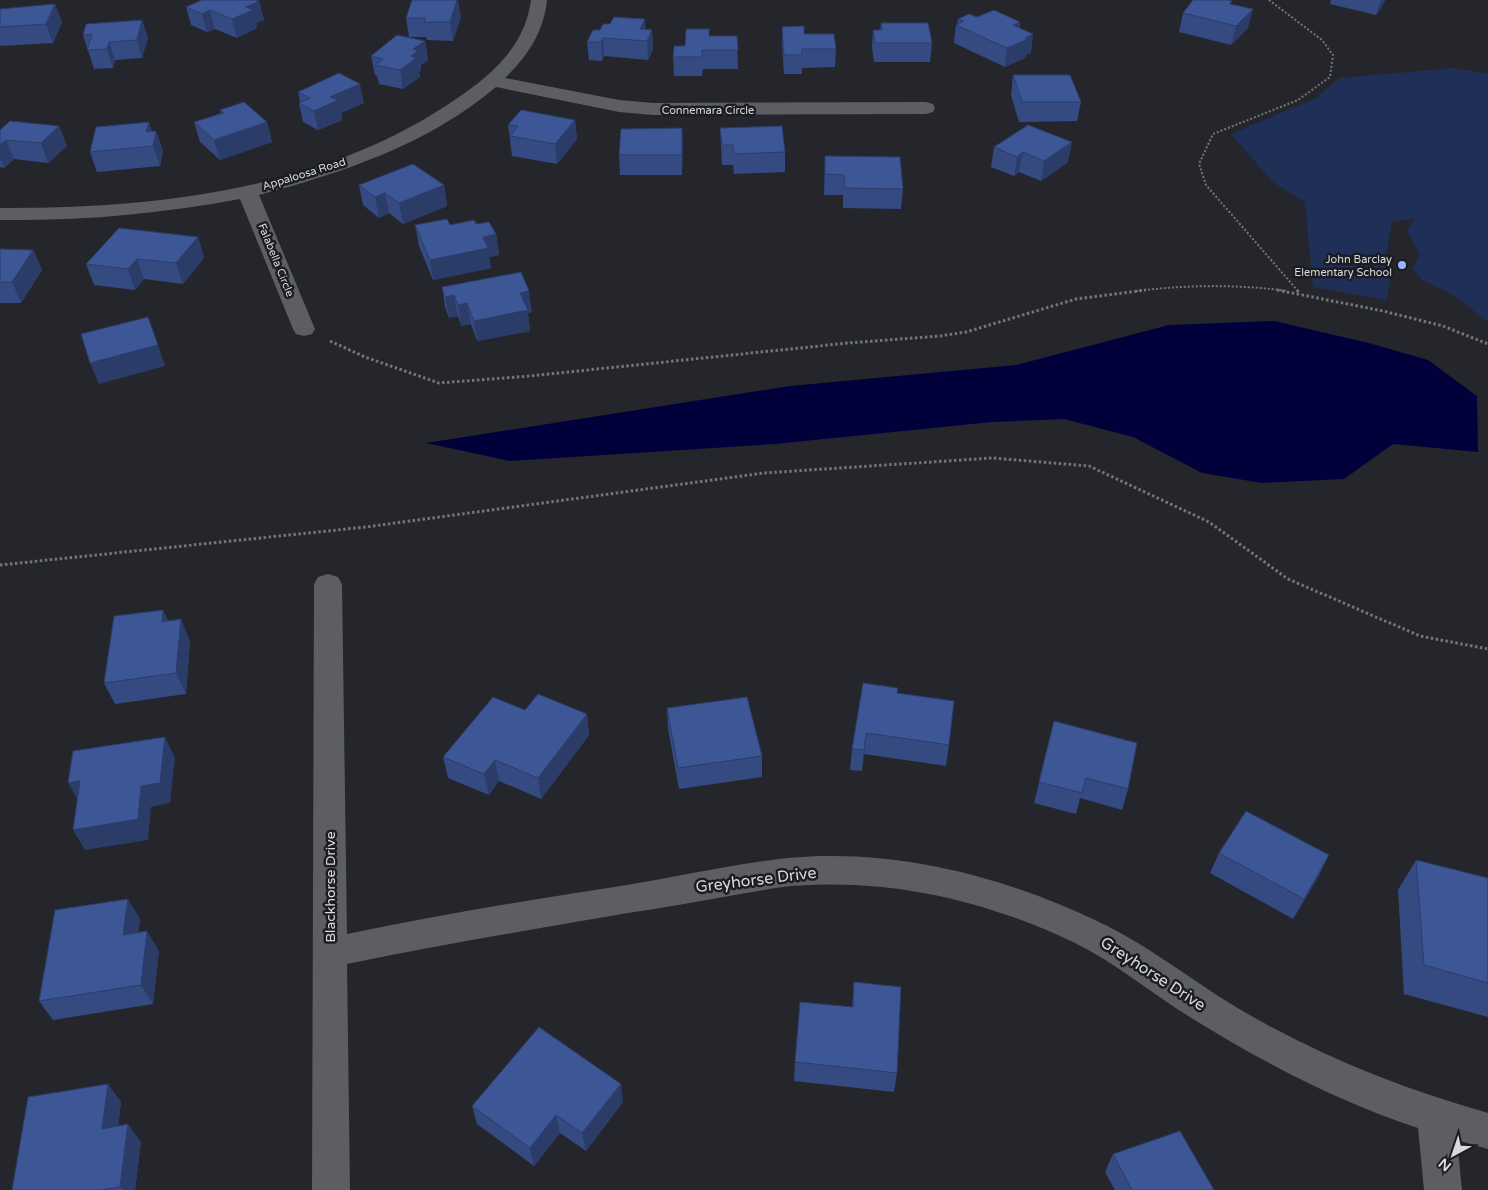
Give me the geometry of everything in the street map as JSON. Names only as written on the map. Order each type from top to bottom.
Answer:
[{"type":"street","name":"Appaloosa Road","points":[[0,214],[68,215],[164,206],[248,191],[335,166],[388,146],[453,111],[492,81],[521,49],[532,29],[539,0]]},
{"type":"street","name":"Connemara Circle","points":[[492,81],[619,106],[653,109],[926,108]]},
{"type":"street","name":"Falabella Circle","points":[[248,191],[304,329]]},
{"type":"street","name":"Blackhorse Drive","points":[[328,584],[331,1190]]},
{"type":"street","name":"Greyhorse Drive","points":[[331,952],[445,928],[790,872],[851,870],[911,875],[981,891],[1032,908],[1082,930],[1148,969],[1201,1006],[1289,1057],[1386,1100],[1436,1117],[1488,1131]]},
{"type":"street","points":[[1436,1117],[1443,1190]]},
{"type":"path","points":[[1269,0],[1322,40],[1332,55],[1330,77],[1298,100],[1213,134],[1199,164],[1206,185],[1299,294]]},
{"type":"path","points":[[304,329],[365,357],[439,383],[530,376],[848,343],[940,336],[966,332],[1076,299],[1172,287],[1232,286],[1299,294],[1383,311],[1443,326],[1488,344]]},
{"type":"path","points":[[0,565],[366,527],[764,473],[992,458],[1089,466],[1209,522],[1288,579],[1420,636],[1488,649]]},
{"type":"shaded area","points":[[1455,68],[1488,74],[1488,322],[1453,295],[1422,280],[1412,268],[1420,254],[1407,231],[1415,218],[1392,222],[1386,253],[1390,282],[1386,300],[1313,287],[1305,202],[1274,183],[1231,134],[1316,98],[1339,78]]},
{"type":"shaded area","points":[[1274,321],[1369,343],[1428,360],[1477,396],[1478,452],[1393,444],[1344,479],[1262,483],[1202,473],[1133,437],[1064,419],[992,422],[775,444],[510,461],[426,443],[790,386],[1016,365],[1169,325]]},
{"type":"building","points":[[202,0],[259,1],[246,7],[253,10],[232,19],[210,10],[202,14],[186,7]]},
{"type":"building","points":[[412,0],[457,0],[450,22],[424,22],[425,18],[406,18]]},
{"type":"building","points":[[1193,0],[1228,0],[1232,1],[1230,4],[1253,9],[1236,26],[1183,13]]},
{"type":"building","points":[[55,4],[46,24],[0,27],[0,9]]},
{"type":"building","points":[[994,10],[1020,22],[1013,25],[1033,34],[1025,38],[1028,39],[1007,48],[956,25],[964,21],[958,19],[969,14],[977,17]]},
{"type":"building","points":[[614,17],[645,19],[640,29],[652,30],[647,41],[603,38],[601,42],[587,42],[593,30],[600,30],[603,24],[610,24]]},
{"type":"building","points":[[142,20],[137,40],[109,42],[107,49],[87,50],[92,34],[83,35],[86,24]]},
{"type":"building","points":[[881,23],[928,23],[932,43],[875,43],[873,30],[882,30]]},
{"type":"building","points":[[804,26],[804,34],[834,34],[836,49],[802,49],[802,55],[784,55],[782,27]]},
{"type":"building","points":[[686,29],[709,29],[709,36],[737,36],[738,50],[702,50],[702,57],[673,57],[674,46],[685,46]]},
{"type":"building","points":[[397,35],[425,41],[413,49],[418,51],[411,56],[416,58],[400,70],[375,65],[383,59],[371,56]]},
{"type":"building","points":[[339,73],[360,84],[330,97],[338,100],[314,111],[299,103],[310,98],[298,92]]},
{"type":"building","points":[[1013,75],[1070,75],[1081,102],[1022,102]]},
{"type":"building","points":[[244,102],[267,122],[214,140],[194,122],[224,113],[220,110]]},
{"type":"building","points":[[521,110],[575,120],[555,144],[510,136],[518,126],[508,125]]},
{"type":"building","points":[[10,121],[59,126],[41,143],[6,140],[0,145],[0,130]]},
{"type":"building","points":[[149,122],[146,132],[156,131],[153,146],[90,152],[96,127]]},
{"type":"building","points":[[1028,125],[1072,142],[1044,161],[1023,152],[1017,157],[994,147]]},
{"type":"building","points":[[782,126],[785,152],[734,154],[733,145],[722,145],[720,128]]},
{"type":"building","points":[[682,128],[682,155],[619,155],[621,129]]},
{"type":"building","points":[[825,156],[900,157],[903,189],[845,188],[844,175],[825,174]]},
{"type":"building","points":[[413,164],[444,185],[399,203],[385,193],[375,197],[359,185]]},
{"type":"building","points":[[447,219],[450,225],[474,220],[476,224],[489,222],[496,234],[483,237],[488,248],[430,260],[415,225]]},
{"type":"building","points":[[119,228],[198,237],[176,263],[137,259],[128,269],[86,264]]},
{"type":"building","points":[[0,249],[33,250],[12,282],[0,282]]},
{"type":"building","points":[[521,272],[529,291],[520,293],[528,310],[474,321],[467,303],[458,305],[454,295],[445,297],[442,287]]},
{"type":"building","points":[[148,317],[158,345],[90,363],[81,334]]},
{"type":"building","points":[[163,610],[162,622],[181,619],[176,673],[104,683],[114,616]]},
{"type":"building","points":[[863,683],[898,688],[897,693],[954,701],[949,745],[866,733],[864,750],[852,749]]},
{"type":"building","points":[[538,694],[587,714],[538,778],[495,760],[484,774],[443,757],[493,697],[525,710]]},
{"type":"building","points":[[747,697],[762,756],[678,768],[667,708]]},
{"type":"building","points":[[1054,721],[1137,743],[1128,789],[1086,778],[1082,793],[1039,782]]},
{"type":"building","points":[[165,737],[160,783],[141,786],[138,819],[73,830],[80,781],[68,783],[73,751]]},
{"type":"building","points":[[1246,811],[1329,855],[1304,899],[1219,853]]},
{"type":"building","points":[[1416,860],[1488,878],[1488,983],[1424,965]]},
{"type":"building","points":[[128,899],[123,935],[147,931],[141,985],[39,1001],[55,910]]},
{"type":"building","points":[[854,982],[901,987],[897,1073],[795,1062],[800,1002],[853,1007]]},
{"type":"building","points":[[539,1027],[621,1084],[582,1133],[556,1115],[530,1148],[472,1106]]},
{"type":"building","points":[[108,1084],[102,1129],[128,1124],[120,1187],[100,1190],[12,1190],[28,1097]]},
{"type":"building","points":[[1180,1131],[1214,1190],[1132,1190],[1113,1154]]},
{"type":"place","name":"John Barclay Elementary School","points":[[1402,265]]}]
